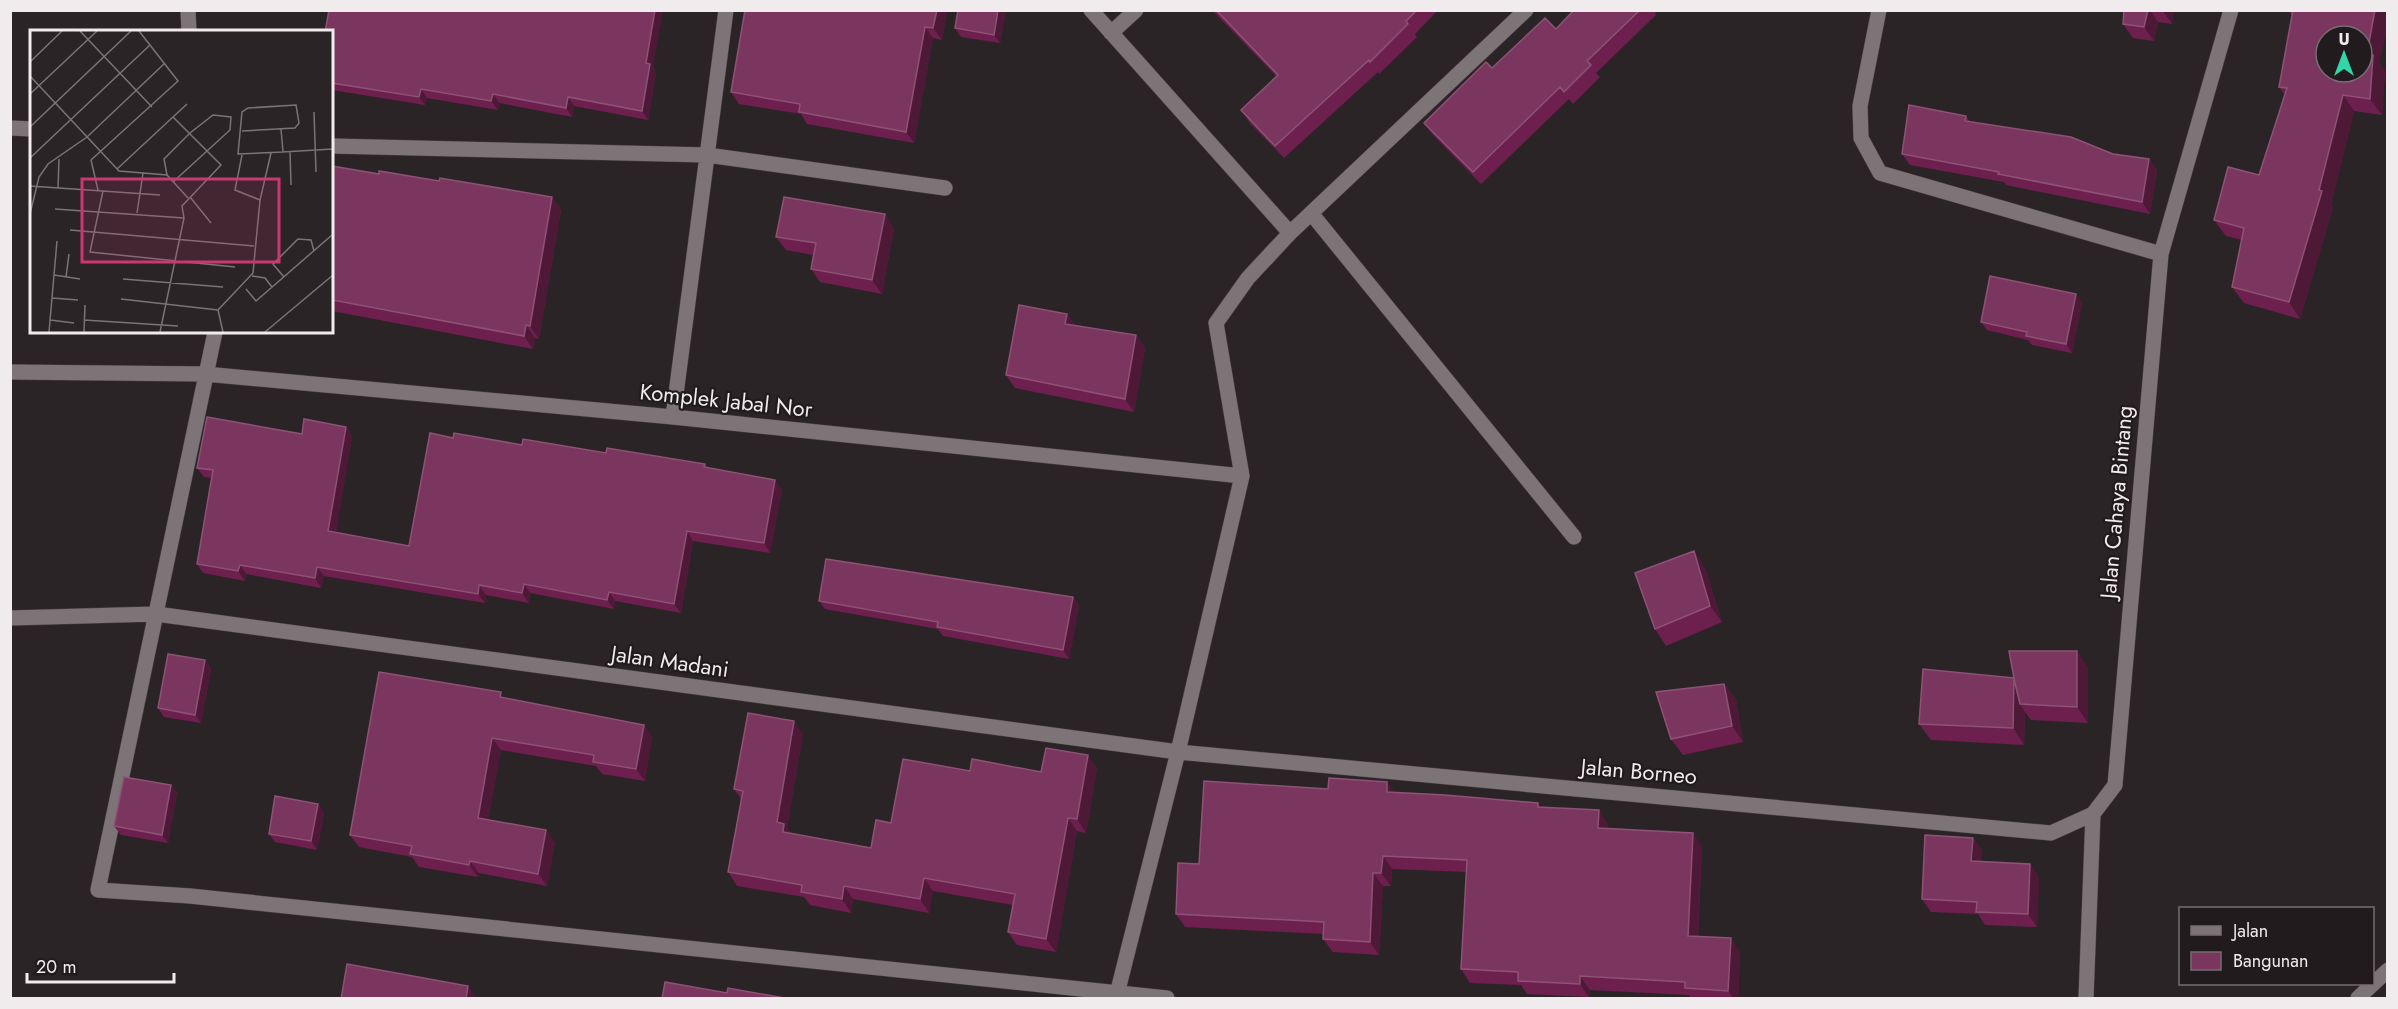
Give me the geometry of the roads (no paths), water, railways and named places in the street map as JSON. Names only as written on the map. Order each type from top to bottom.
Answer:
[{"type":"street","points":[[189,10],[189,30]]},
{"type":"street","points":[[673,417],[726,10]]},
{"type":"street","points":[[1091,10],[1290,233]]},
{"type":"street","points":[[1111,33],[1136,10]]},
{"type":"street","points":[[1116,996],[1178,752],[1242,476],[1216,323],[1248,278],[1290,233],[1526,10]]},
{"type":"street","points":[[1879,10],[1860,106],[1861,138],[1880,173],[2161,254]]},
{"type":"street","name":"Jalan Cahaya Bintang","points":[[2093,814],[2115,785],[2161,254],[2231,10]]},
{"type":"street","points":[[10,128],[30,129]]},
{"type":"street","points":[[333,146],[707,155],[945,188]]},
{"type":"street","points":[[1311,213],[1574,537]]},
{"type":"street","points":[[215,333],[98,890],[214,899],[1116,996],[1167,999]]},
{"type":"street","name":"Komplek Jabal Nor","points":[[10,372],[205,374],[673,417],[1242,476]]},
{"type":"street","name":"Jalan Madani","points":[[10,618],[156,614],[1178,752]]},
{"type":"street","name":"Jalan Borneo","points":[[1178,752],[2051,833],[2093,814]]},
{"type":"street","points":[[2086,999],[2093,814]]},
{"type":"street","points":[[2374,984],[2388,970]]},
{"type":"street","points":[[2358,999],[2372,985]]}]
